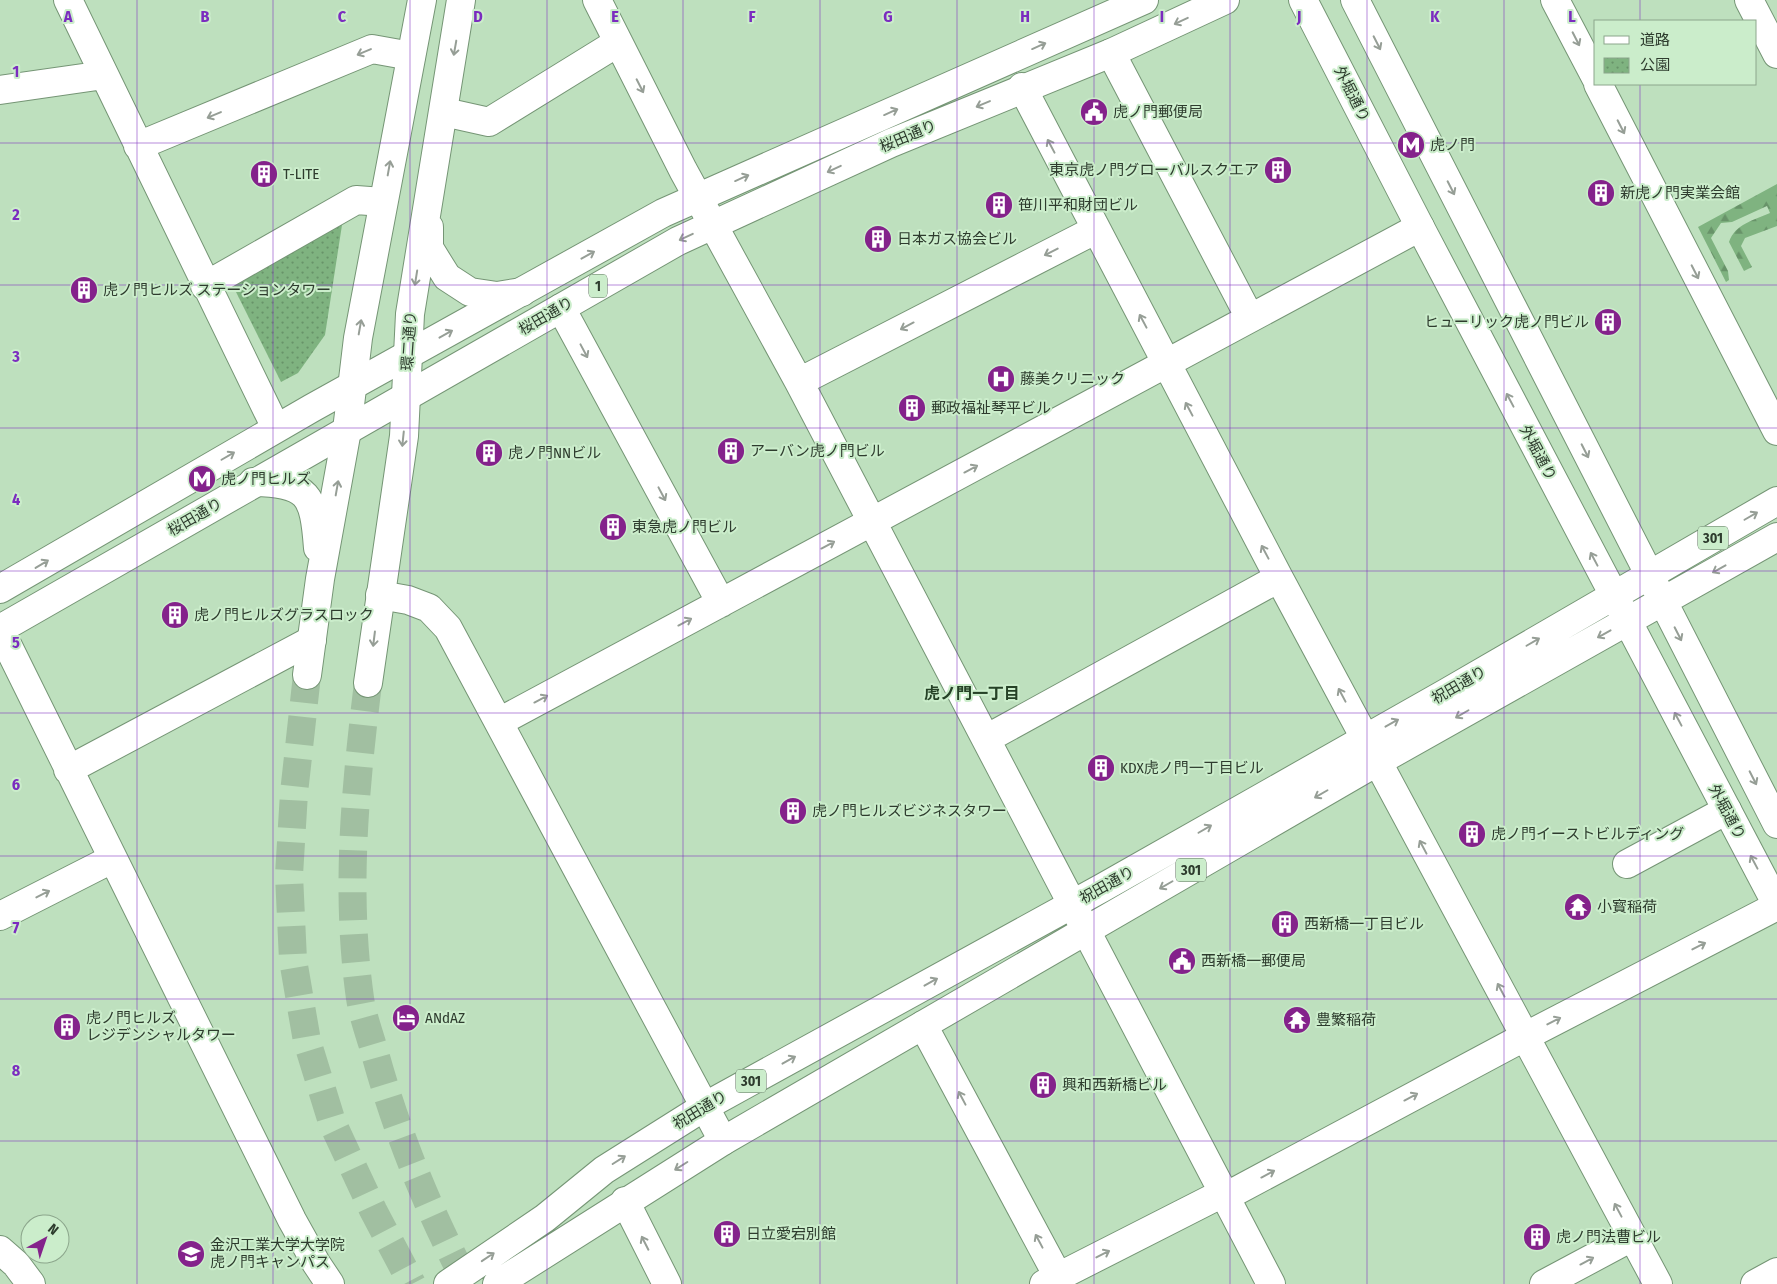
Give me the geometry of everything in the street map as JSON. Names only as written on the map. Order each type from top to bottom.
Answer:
[{"type":"main road","points":[[68,0],[205,286],[276,428]]},
{"type":"main road","points":[[307,675],[320,579],[347,430],[358,338],[422,0]]},
{"type":"main road","name":"環二通り","points":[[368,683],[404,436],[406,356],[410,314],[461,0]]},
{"type":"main road","points":[[597,0],[712,225],[799,382],[1271,1284]]},
{"type":"main road","name":"桜田通り","points":[[0,589],[276,428],[663,213],[1144,0]]},
{"type":"main road","name":"桜田通り","points":[[0,630],[253,482],[678,241],[891,143],[1111,53],[1225,0]]},
{"type":"main road","name":"外堀通り","points":[[1303,0],[1613,596],[1777,906]]},
{"type":"main road","points":[[1355,0],[1777,824]]},
{"type":"main road","points":[[1555,0],[1594,74]]},
{"type":"main road","points":[[1749,0],[1777,54]]},
{"type":"main road","points":[[444,112],[489,122],[618,43]]},
{"type":"main road","points":[[138,146],[372,48],[411,56]]},
{"type":"main road","points":[[1111,53],[1250,318]]},
{"type":"main road","points":[[0,90],[104,75]]},
{"type":"main road","points":[[1599,85],[1777,430]]},
{"type":"main road","points":[[1022,88],[1278,578],[1658,1284]]},
{"type":"main road","points":[[431,183],[429,248],[447,277],[470,292],[497,296],[522,292]]},
{"type":"main road","points":[[205,286],[356,200],[383,202]]},
{"type":"main road","points":[[498,722],[1420,227]]},
{"type":"main road","points":[[799,382],[1095,230]]},
{"type":"main road","points":[[561,308],[721,603]]},
{"type":"main road","points":[[253,482],[293,486],[300,490],[311,502],[315,513],[320,579]]},
{"type":"main road","name":"祝田通り","points":[[448,1284],[545,1218],[604,1170],[704,1107],[1071,905],[1777,501]]},
{"type":"main road","name":"祝田通り","points":[[497,1284],[723,1141],[1378,762],[1777,537]]},
{"type":"main road","points":[[986,739],[1278,578]]},
{"type":"main road","points":[[380,595],[408,600],[429,608],[448,628],[723,1141]]},
{"type":"main road","points":[[0,630],[292,1220],[316,1264],[330,1284]]},
{"type":"main road","points":[[68,770],[312,640]]},
{"type":"main road","points":[[1627,864],[1726,810]]},
{"type":"main road","points":[[0,916],[112,859]]},
{"type":"main road","points":[[923,1025],[1055,1282],[1777,906]]},
{"type":"main road","points":[[625,1202],[667,1284]]},
{"type":"main road","points":[[1544,1284],[1632,1237]]},
{"type":"main road","points":[[0,1250],[16,1264],[31,1284]]},
{"type":"main road","points":[[1755,1284],[1777,1272]]},
{"type":"green space","points":[[1777,184],[1777,226],[1745,238],[1741,246],[1752,267],[1744,271],[1729,242],[1740,227],[1770,213],[1767,206],[1732,222],[1721,223],[1711,238],[1728,271],[1729,280],[1726,282],[1698,227]]},
{"type":"green space","points":[[340,221],[342,225],[325,335],[298,373],[281,382],[232,284]]},
{"type":"tunnel","points":[[307,675],[294,793],[289,875],[293,960],[307,1041],[332,1122],[373,1210],[412,1284]]},
{"type":"tunnel","points":[[368,683],[359,762],[354,840],[353,919],[360,998],[365,1020],[404,1144],[427,1201],[467,1284]]},
{"type":"place","name":"虎ノ門郵便局","points":[[1094,112]]},
{"type":"place","name":"虎ノ門","points":[[1411,145]]},
{"type":"place","name":"東京虎ノ門グローバルスクエア","points":[[1278,170]]},
{"type":"place","name":"T-LITE","points":[[264,174]]},
{"type":"place","name":"新虎ノ門実業会館","points":[[1601,193]]},
{"type":"place","name":"笹川平和財団ビル","points":[[999,205]]},
{"type":"place","name":"日本ガス協会ビル","points":[[878,239]]},
{"type":"place","name":"虎ノ門ヒルズ ステーションタワー","points":[[84,290]]},
{"type":"place","name":"ヒューリック虎ノ門ビル","points":[[1608,322]]},
{"type":"place","name":"藤美クリニック","points":[[1001,379]]},
{"type":"place","name":"郵政福祉琴平ビル","points":[[912,408]]},
{"type":"place","name":"アーバン虎ノ門ビル","points":[[731,451]]},
{"type":"place","name":"虎ノ門NNビル","points":[[489,453]]},
{"type":"place","name":"虎ノ門ヒルズ","points":[[202,479]]},
{"type":"place","name":"東急虎ノ門ビル","points":[[613,527]]},
{"type":"place","name":"虎ノ門ヒルズグラスロック","points":[[175,615]]},
{"type":"place","name":"KDX虎ノ門一丁目ビル","points":[[1101,768]]},
{"type":"place","name":"虎ノ門ヒルズビジネスタワー","points":[[793,811]]},
{"type":"place","name":"虎ノ門イーストビルディング","points":[[1472,834]]},
{"type":"place","name":"小寳稲荷","points":[[1578,907]]},
{"type":"place","name":"西新橋一丁目ビル","points":[[1285,924]]},
{"type":"place","name":"西新橋一郵便局","points":[[1182,961]]},
{"type":"place","name":"ANdAZ","points":[[406,1018]]},
{"type":"place","name":"豊繁稲荷","points":[[1297,1020]]},
{"type":"place","name":"虎ノ門ヒルズ レジデンシャルタワー","points":[[67,1027]]},
{"type":"place","name":"興和西新橋ビル","points":[[1043,1085]]},
{"type":"place","name":"日立愛宕別館","points":[[727,1234]]},
{"type":"place","name":"虎ノ門法曹ビル","points":[[1537,1237]]},
{"type":"place","name":"金沢工業大学大学院 虎ノ門キャンパス","points":[[191,1254]]},
{"type":"district","name":"虎ノ門一丁目","points":[[972,693]]}]
